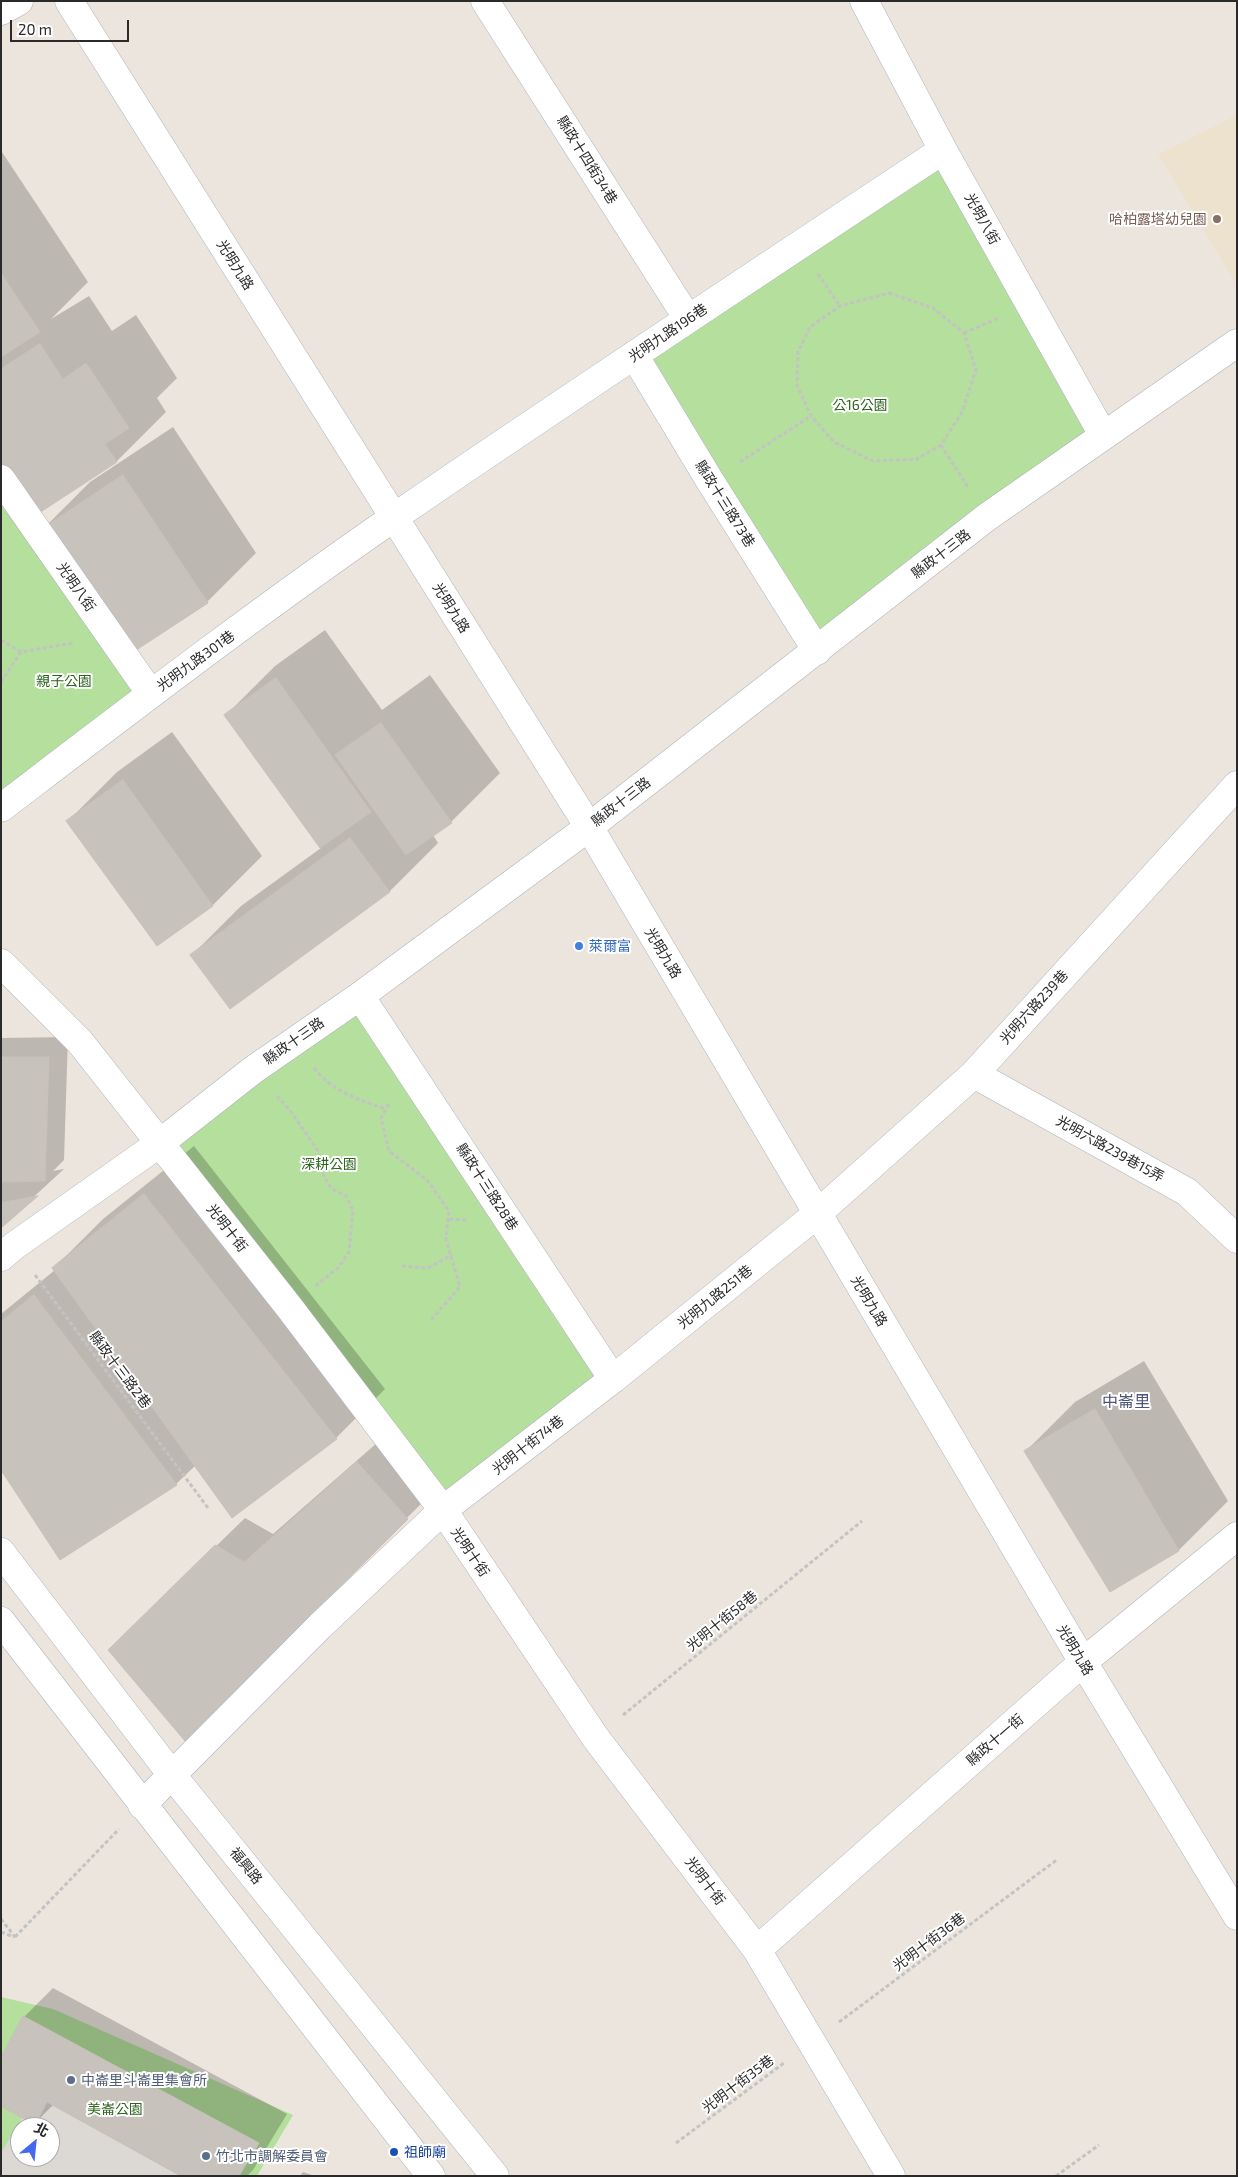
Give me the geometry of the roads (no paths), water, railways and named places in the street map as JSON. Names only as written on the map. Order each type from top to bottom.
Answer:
[{"type":"street","points":[[1,11],[19,1]]},
{"type":"street","name":"光明九路","points":[[70,1],[589,827],[1083,1662],[1237,1916]]},
{"type":"street","name":"縣政十四街34巷","points":[[485,1],[688,319]]},
{"type":"street","name":"光明八街","points":[[864,1],[943,150],[1103,435]]},
{"type":"street","name":"光明九路196巷","points":[[394,518],[634,355],[943,150]]},
{"type":"street","name":"縣政十三路","points":[[8,1252],[160,1144],[253,1070],[360,996],[589,827],[987,517],[1237,343]]},
{"type":"street","name":"縣政十三路73巷","points":[[634,355],[710,481],[817,651]]},
{"type":"street","name":"光明八街","points":[[1,480],[151,694]]},
{"type":"street","name":"光明九路301巷","points":[[1,808],[151,694],[394,518]]},
{"type":"street","name":"光明六路239巷","points":[[817,1214],[974,1074],[1237,785]]},
{"type":"street","name":"光明十街","points":[[1,963],[80,1042],[289,1307],[443,1510],[595,1737],[758,1950],[891,2176]]},
{"type":"street","name":"縣政十三路28巷","points":[[360,996],[613,1379]]},
{"type":"street","name":"光明六路239巷15弄","points":[[974,1074],[1187,1192],[1237,1239]]},
{"type":"street","name":"光明九路251巷","points":[[613,1379],[817,1214]]},
{"type":"street","name":"光明十街74巷","points":[[142,1805],[320,1626],[443,1510],[613,1379]]},
{"type":"street","name":"縣政十一街","points":[[758,1950],[1083,1662],[1237,1536]]},
{"type":"street","name":"福興路","points":[[1,1552],[172,1774],[495,2176]]},
{"type":"street","points":[[1,1621],[431,2176]]},
{"type":"place","name":"哈柏露塔幼兒園","points":[[1217,219]]},
{"type":"place","name":"萊爾富","points":[[579,946]]},
{"type":"place","name":"中崙里斗崙里集會所","points":[[71,2080]]},
{"type":"place","name":"祖師廟","points":[[394,2152]]},
{"type":"place","name":"竹北市調解委員會","points":[[206,2156]]},
{"type":"district","name":"中崙里","points":[[1126,1402]]},
{"type":"park label","name":"公16公園","points":[[860,405]]},
{"type":"park label","name":"親子公園","points":[[64,681]]},
{"type":"park label","name":"深耕公園","points":[[329,1164]]},
{"type":"park label","name":"美崙公園","points":[[115,2109]]}]
